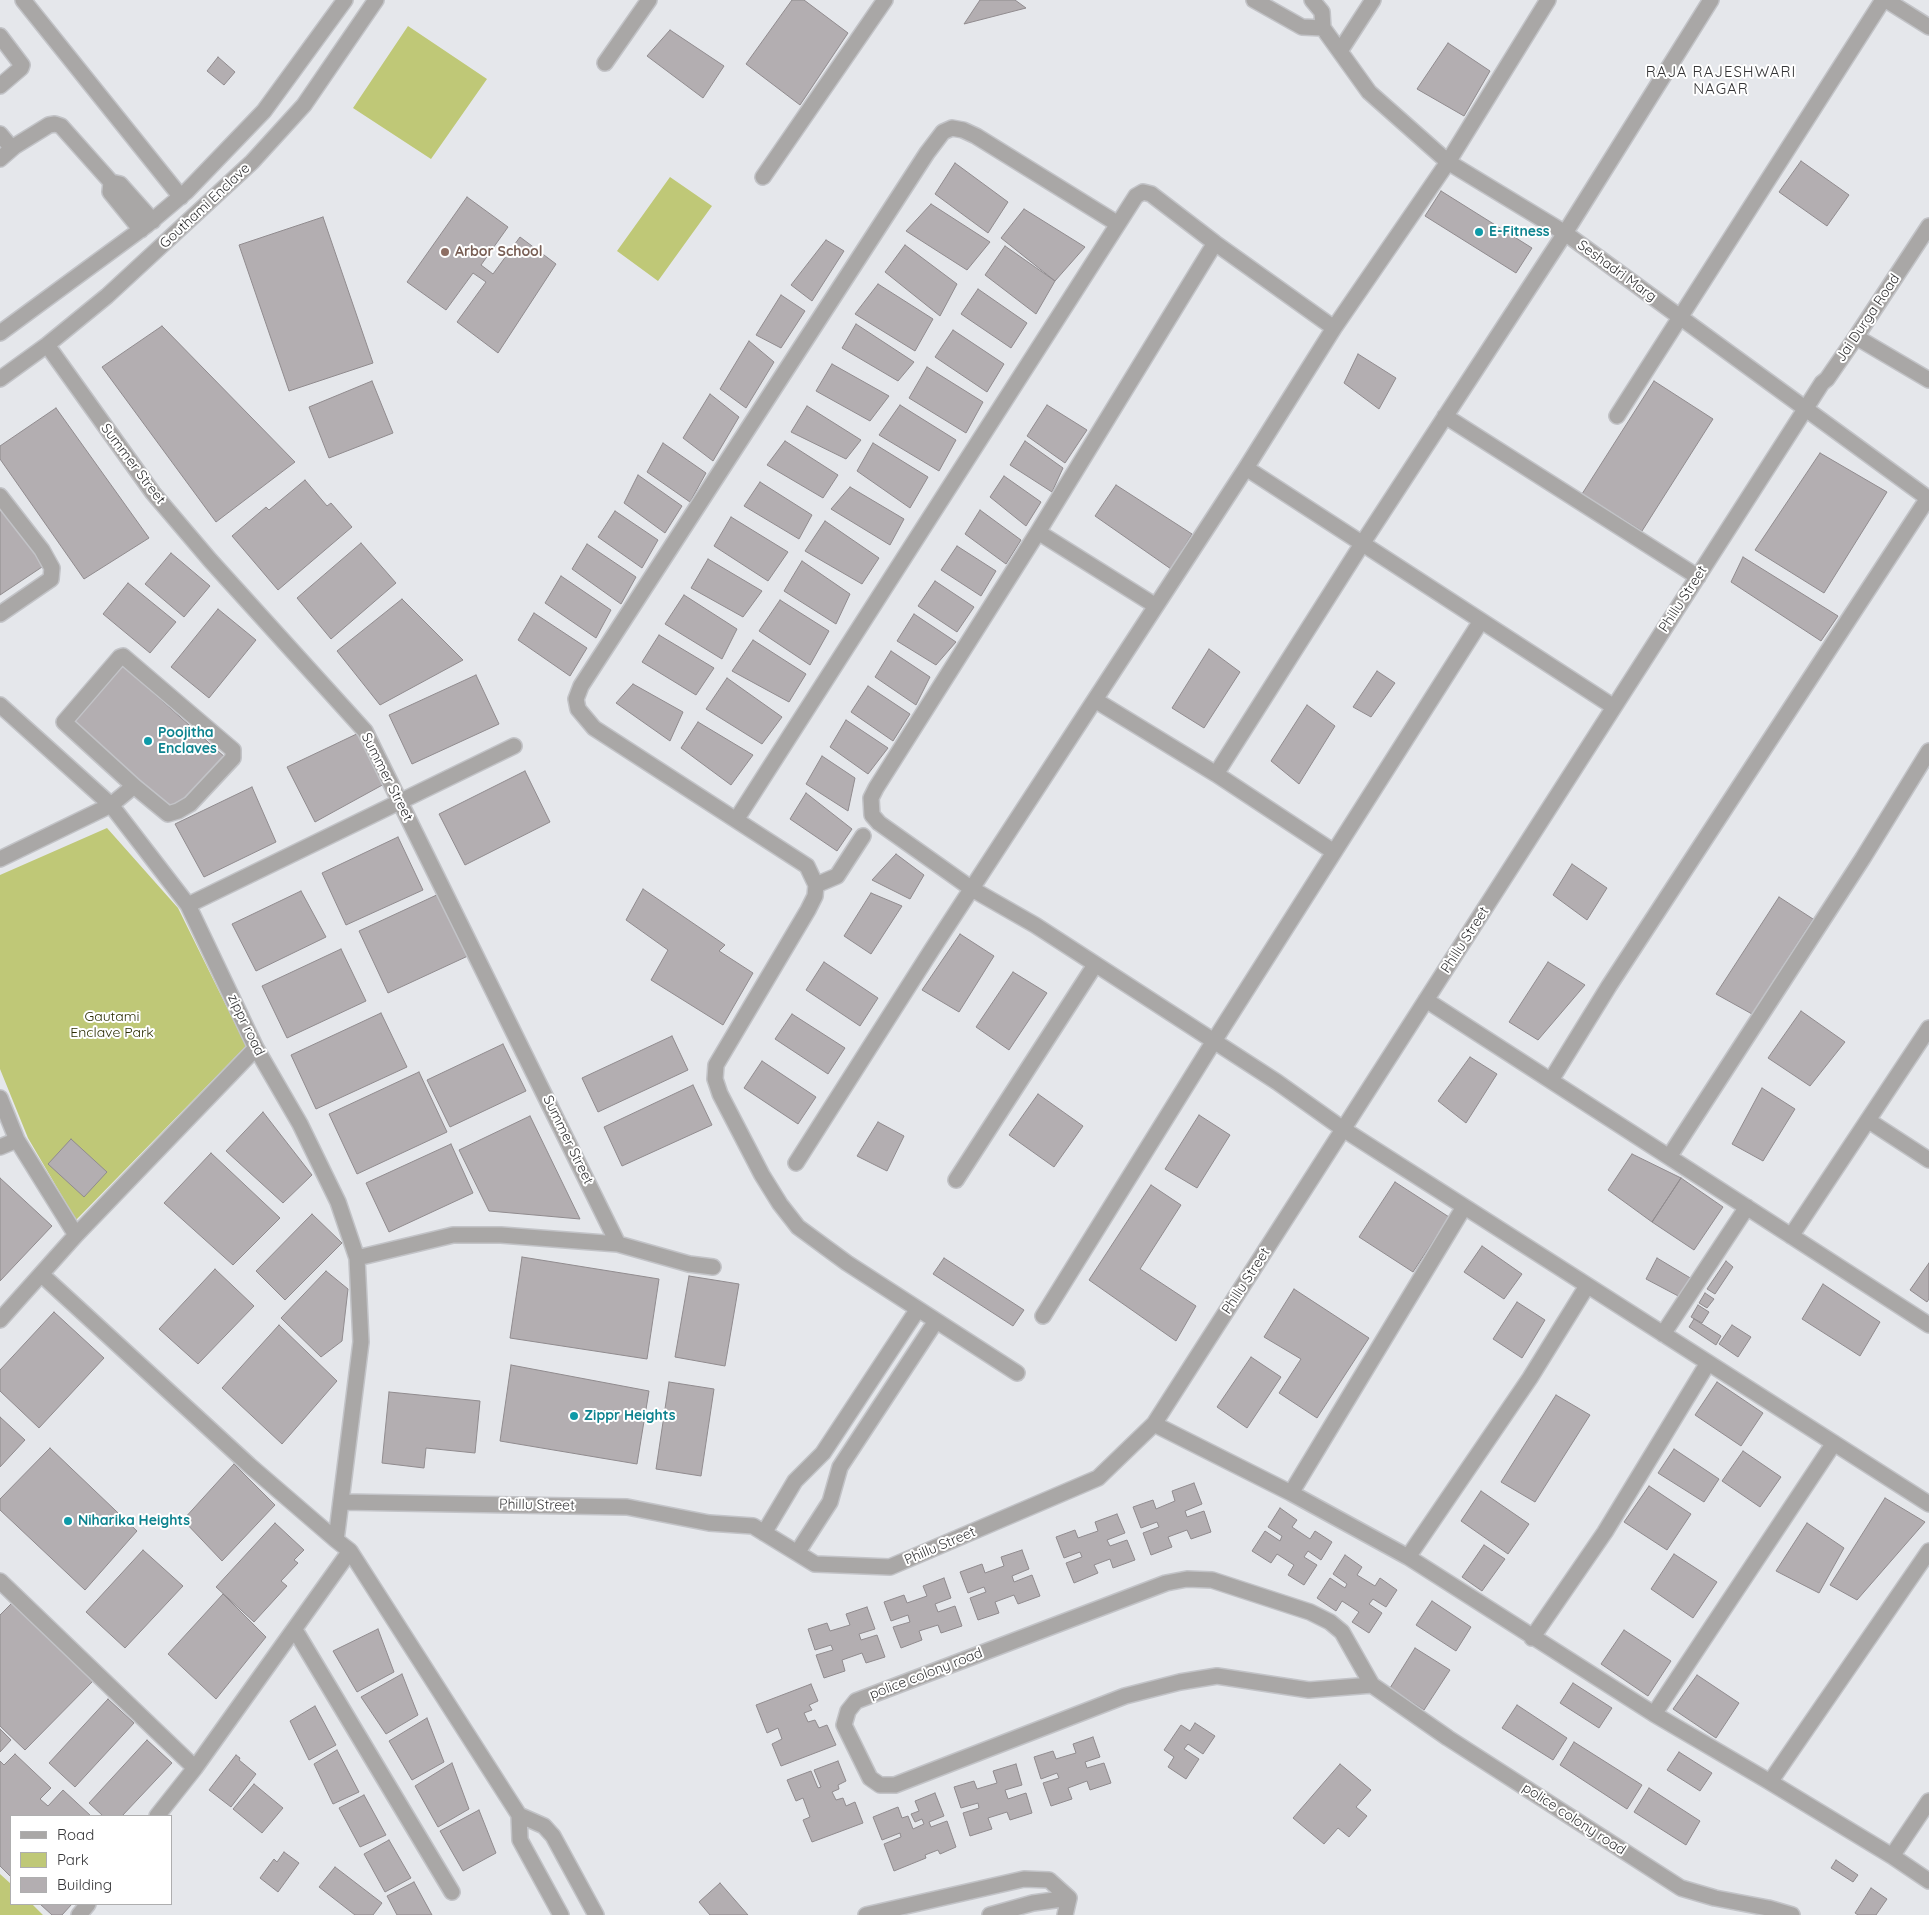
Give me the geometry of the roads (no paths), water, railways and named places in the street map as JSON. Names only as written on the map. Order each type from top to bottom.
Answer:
[{"type":"street","points":[[23,0],[181,197]]},
{"type":"street","name":"Gouthami Enclave","points":[[0,333],[141,230],[181,197],[264,111],[345,0]]},
{"type":"street","name":"Gouthami Enclave","points":[[0,379],[47,345],[107,296],[163,246],[201,207],[252,162],[293,120],[376,0]]},
{"type":"street","points":[[605,63],[649,0]]},
{"type":"street","points":[[763,177],[885,0]]},
{"type":"street","points":[[1254,0],[1302,27],[1323,28],[1322,12],[1312,0]]},
{"type":"street","points":[[1340,51],[1373,0]]},
{"type":"street","points":[[796,1163],[1246,468],[1334,328],[1448,162],[1548,0]]},
{"type":"street","points":[[1216,774],[1362,544],[1565,234],[1711,0]]},
{"type":"street","points":[[1617,416],[1885,0],[1929,27]]},
{"type":"street","name":"Seshadri Marg","points":[[1323,28],[1369,92],[1448,162],[1565,234],[1928,498]]},
{"type":"street","points":[[0,36],[22,65],[0,86]]},
{"type":"street","points":[[0,158],[15,146],[49,125],[61,126],[111,182],[120,184],[153,220]]},
{"type":"street","points":[[1017,1373],[847,1263],[798,1227],[762,1175],[720,1094],[715,1080],[716,1065],[808,910],[815,896],[816,885],[807,866],[594,728],[578,709],[576,700],[581,686],[922,160],[943,132],[952,128],[963,130],[976,136],[1118,224]]},
{"type":"street","points":[[0,134],[10,146],[15,146]]},
{"type":"street","points":[[111,182],[110,192],[141,230]]},
{"type":"street","points":[[736,820],[1136,196],[1146,192],[1334,328]]},
{"type":"street","name":"Jai Durga Road","points":[[1805,409],[1856,337],[1929,226]]},
{"type":"street","points":[[1214,243],[1038,532],[871,798],[870,808],[879,823],[972,889],[1035,925],[1096,964],[1464,1208],[1929,1504]]},
{"type":"street","points":[[1856,337],[1929,380]]},
{"type":"street","name":"Summer Street","points":[[47,345],[153,492],[210,560],[365,731],[618,1244]]},
{"type":"street","name":"Phillu Street","points":[[342,1502],[627,1507],[709,1523],[753,1526],[815,1564],[890,1568],[1098,1478],[1154,1424],[1805,409]]},
{"type":"street","points":[[1445,416],[1698,577]]},
{"type":"street","points":[[1246,468],[1614,707]]},
{"type":"street","points":[[0,496],[42,550],[52,568],[51,579],[0,614]]},
{"type":"street","points":[[1551,1080],[1609,986],[1928,498]]},
{"type":"street","points":[[1038,532],[1156,606]]},
{"type":"street","points":[[1043,1316],[1214,1041],[1481,621]]},
{"type":"street","points":[[124,656],[233,750],[233,758],[190,804],[173,813],[168,814],[134,786],[64,722],[120,657],[124,656]]},
{"type":"street","points":[[1095,700],[1216,774],[1334,852]]},
{"type":"street","name":"zippr road","points":[[0,705],[111,806],[188,905],[256,1048],[300,1124],[338,1202],[357,1258],[361,1342],[336,1540]]},
{"type":"street","points":[[188,905],[514,746]]},
{"type":"street","points":[[1669,1157],[1863,858],[1929,751]]},
{"type":"street","points":[[0,859],[111,806],[134,786]]},
{"type":"street","points":[[816,885],[837,876],[863,836]]},
{"type":"street","points":[[956,1180],[1096,964]]},
{"type":"street","points":[[1426,1000],[1929,1324]]},
{"type":"street","points":[[1791,1236],[1929,1028]]},
{"type":"street","points":[[0,1320],[76,1235],[256,1048]]},
{"type":"street","points":[[0,1098],[18,1140],[76,1235]]},
{"type":"street","points":[[1869,1120],[1929,1160]]},
{"type":"street","points":[[0,1147],[18,1140]]},
{"type":"street","points":[[1663,1334],[1746,1207]]},
{"type":"street","points":[[1291,1493],[1464,1208]]},
{"type":"street","points":[[357,1258],[453,1235],[501,1235],[618,1244],[689,1264],[713,1267]]},
{"type":"street","points":[[42,1275],[249,1465],[350,1551],[519,1816],[520,1840],[561,1915]]},
{"type":"street","points":[[1408,1557],[1530,1378],[1587,1286]]},
{"type":"street","points":[[764,1532],[795,1481],[823,1453],[918,1309]]},
{"type":"street","points":[[797,1553],[830,1502],[840,1467],[936,1321]]},
{"type":"street","points":[[1532,1638],[1605,1532],[1708,1363]]},
{"type":"street","points":[[1154,1424],[1291,1493],[1408,1557],[1532,1638],[1654,1714],[1892,1856],[1929,1881]]},
{"type":"street","points":[[1654,1714],[1834,1443]]},
{"type":"street","points":[[158,1815],[196,1768],[350,1551]]},
{"type":"street","points":[[1770,1782],[1929,1551]]},
{"type":"street","name":"police colony road","points":[[1372,1685],[1309,1690],[1217,1676],[1180,1682],[1125,1696],[895,1785],[880,1785],[870,1778],[844,1725],[848,1711],[856,1701],[1154,1587],[1187,1579],[1212,1580],[1310,1612],[1330,1622],[1342,1632],[1372,1685],[1448,1738],[1681,1888],[1715,1898],[1768,1908],[1792,1915]]},
{"type":"street","points":[[0,1580],[196,1768]]},
{"type":"street","points":[[295,1630],[452,1892]]},
{"type":"street","points":[[1892,1856],[1929,1800]]},
{"type":"street","points":[[519,1816],[544,1826],[553,1836],[596,1915]]},
{"type":"street","points":[[866,1915],[1024,1879],[1049,1880],[1069,1898]]},
{"type":"street","points":[[990,1915],[1033,1903],[1069,1898]]},
{"type":"street","points":[[1066,1915],[1069,1898]]},
{"type":"street","points":[[79,1915],[87,1905]]},
{"type":"place","name":"E-Fitness","points":[[1479,232]]},
{"type":"place","name":"Arbor School","points":[[445,252]]},
{"type":"place","name":"Poojitha Enclaves","points":[[148,741]]},
{"type":"place","name":"Zippr Heights","points":[[574,1416]]},
{"type":"place","name":"Niharika Heights","points":[[68,1521]]},
{"type":"district","name":"RAJA RAJESHWARI NAGAR","points":[[1721,80]]},
{"type":"park label","name":"Gautami Enclave Park","points":[[112,1026]]}]
